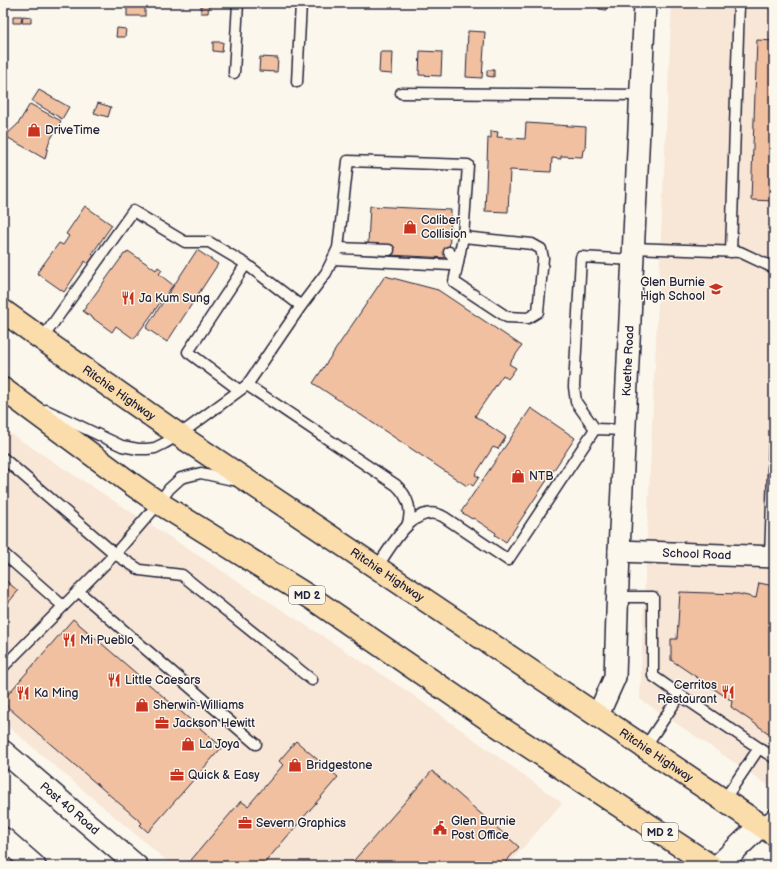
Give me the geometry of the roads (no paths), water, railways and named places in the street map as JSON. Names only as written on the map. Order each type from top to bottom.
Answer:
[{"type":"main road","name":"Ritchie Highway","points":[[3,310],[179,435],[724,800],[770,824]]},
{"type":"main road","name":"MD 2","points":[[4,390],[159,503],[313,599],[503,729],[711,866]]},
{"type":"street","name":"Kuethe Road","points":[[598,715],[614,677],[645,3]]},
{"type":"street","name":"School Road","points":[[619,551],[772,557]]},
{"type":"street","name":"Post 40 Road","points":[[3,751],[137,866]]},
{"type":"street","points":[[718,866],[770,824]]},
{"type":"street","points":[[3,838],[35,866]]},
{"type":"lane","points":[[234,73],[238,3]]},
{"type":"lane","points":[[297,82],[301,3]]},
{"type":"lane","points":[[731,252],[739,3]]},
{"type":"lane","points":[[401,93],[640,95]]},
{"type":"lane","points":[[4,390],[122,446],[138,449],[155,448],[179,435],[243,388],[326,273],[338,248],[348,161],[468,165],[463,237],[454,282],[507,317],[528,318],[538,312],[543,258],[540,249],[532,244],[463,237]]},
{"type":"lane","points":[[42,339],[133,211],[186,242],[210,242],[246,264],[301,306]]},
{"type":"lane","points":[[338,248],[388,250]]},
{"type":"lane","points":[[449,252],[458,262]]},
{"type":"lane","points":[[595,429],[576,402],[574,387],[581,257],[633,254],[740,252],[774,268]]},
{"type":"lane","points":[[333,259],[450,265],[458,262]]},
{"type":"lane","points":[[246,264],[188,352],[402,490],[409,505],[409,520],[407,526]]},
{"type":"lane","points":[[595,429],[625,430]]},
{"type":"lane","points":[[378,567],[407,526],[422,514],[439,514],[508,560],[595,429]]},
{"type":"lane","points":[[772,557],[774,446]]},
{"type":"lane","points":[[3,458],[115,554],[140,570],[182,574],[312,680]]},
{"type":"lane","points":[[3,667],[115,554],[159,503],[169,489],[182,478],[201,473],[238,481],[262,490]]},
{"type":"lane","points":[[3,554],[63,606]]},
{"type":"lane","points":[[78,591],[256,744]]},
{"type":"lane","points":[[618,597],[654,597],[653,676],[759,748],[773,756],[774,755]]},
{"type":"lane","points":[[645,747],[680,695]]},
{"type":"lane","points":[[724,800],[759,748]]},
{"type":"place","name":"DriveTime","points":[[34,130]]},
{"type":"place","name":"Caliber Collision","points":[[410,227]]},
{"type":"place","name":"Glen Burnie High School","points":[[716,289]]},
{"type":"place","name":"Ja Kum Sung","points":[[128,298]]},
{"type":"place","name":"NTB","points":[[518,476]]},
{"type":"place","name":"Mi Pueblo","points":[[69,640]]},
{"type":"place","name":"Little Caesars","points":[[114,680]]},
{"type":"place","name":"Cerritos Restaurant","points":[[728,692]]},
{"type":"place","name":"Ka Ming","points":[[23,693]]},
{"type":"place","name":"Sherwin-Williams","points":[[142,705]]},
{"type":"place","name":"Jackson Hewitt","points":[[162,723]]},
{"type":"place","name":"La Joya","points":[[188,744]]},
{"type":"place","name":"Bridgestone","points":[[295,765]]},
{"type":"place","name":"Quick & Easy","points":[[177,775]]},
{"type":"place","name":"Severn Graphics","points":[[245,823]]},
{"type":"place","name":"Glen Burnie Post Office","points":[[440,828]]}]
